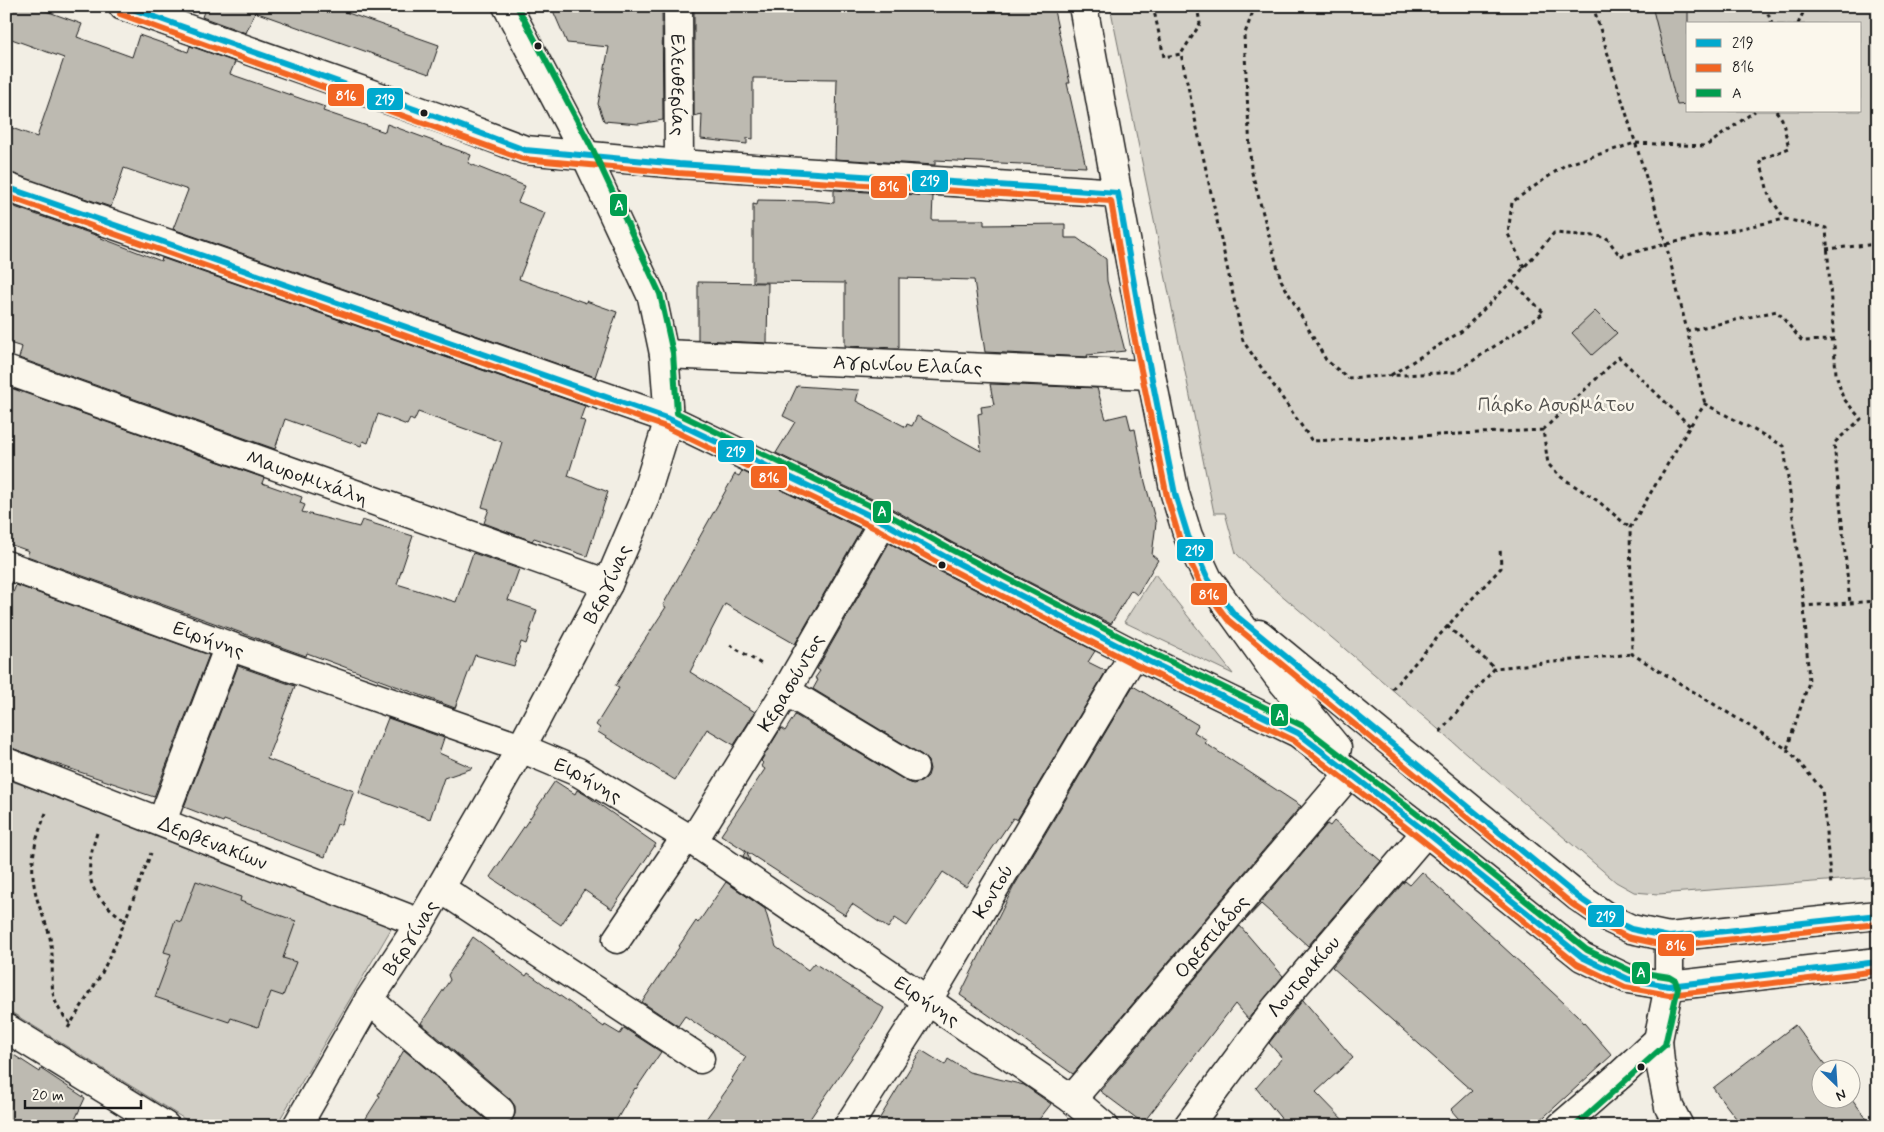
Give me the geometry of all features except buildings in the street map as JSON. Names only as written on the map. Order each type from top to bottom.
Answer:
[{"type":"street","points":[[123,6],[525,150],[679,164],[1118,193]]},
{"type":"street","name":"Βεργίνας","points":[[297,1126],[369,1000],[420,923],[521,748],[608,584],[644,500],[670,419],[664,354],[652,297],[586,156],[507,6]]},
{"type":"street","name":"Ελευθερίας","points":[[678,6],[679,164]]},
{"type":"street","points":[[1083,6],[1151,375],[1175,494],[1188,536],[1208,579],[1277,675],[1298,702],[1380,796]]},
{"type":"street","points":[[6,187],[670,419],[882,522],[946,558],[1134,654],[1298,733],[1426,832],[1582,957],[1628,979],[1669,986],[1878,962]]},
{"type":"street","name":"Αγρινίου Ελαίας","points":[[664,354],[1151,375]]},
{"type":"street","name":"Μαυρομιχάλη","points":[[6,370],[608,584]]},
{"type":"street","name":"Κερασούντος","points":[[617,940],[690,839],[786,691],[882,522]]},
{"type":"street","name":"Ειρήνης","points":[[6,565],[521,748],[578,772],[690,839],[1072,1099],[1104,1126]]},
{"type":"street","points":[[1234,614],[1578,897],[1610,919],[1631,929],[1669,936],[1878,915]]},
{"type":"street","points":[[162,821],[230,646]]},
{"type":"street","name":"Κοντού","points":[[848,1126],[928,1000],[1134,654]]},
{"type":"street","points":[[786,691],[914,768]]},
{"type":"street","name":"Δερβενακίων","points":[[6,762],[162,821],[420,923]]},
{"type":"street","name":"Ορεστιάδος","points":[[1072,1099],[1350,773]]},
{"type":"street","name":"Λουτρακίου","points":[[1188,1126],[1275,1008],[1426,832]]},
{"type":"street","points":[[440,888],[700,1059]]},
{"type":"street","points":[[1669,936],[1669,986],[1658,1040],[1660,1062],[1669,1107],[1679,1126]]},
{"type":"street","points":[[369,1000],[500,1111]]},
{"type":"street","points":[[6,1028],[165,1126]]},
{"type":"street","points":[[1561,1126],[1658,1040]]},
{"type":"path","points":[[1153,6],[1164,57],[1181,54]]},
{"type":"path","points":[[1196,6],[1200,24],[1181,54],[1243,341],[1312,441],[1543,430],[1619,357],[1690,426]]},
{"type":"path","points":[[1255,6],[1244,36],[1251,169],[1280,280],[1326,360],[1348,378],[1456,372],[1544,313],[1512,280]]},
{"type":"path","points":[[1593,6],[1666,244],[1705,404],[1784,446],[1804,606],[1809,682],[1787,750]]},
{"type":"path","points":[[1765,6],[1771,22]]},
{"type":"path","points":[[1799,22],[1806,6]]},
{"type":"path","points":[[1524,267],[1508,234],[1512,202],[1566,165],[1635,143],[1706,146],[1754,112]]},
{"type":"path","points":[[1777,112],[1782,119],[1789,148],[1760,160],[1769,196],[1785,219]]},
{"type":"path","points":[[1390,376],[1462,331],[1512,280],[1554,233],[1606,237],[1620,256],[1666,244],[1785,219],[1826,228],[1836,374],[1843,398],[1861,419],[1834,443],[1850,602]]},
{"type":"path","points":[[1826,249],[1878,244]]},
{"type":"path","points":[[1686,331],[1776,312],[1802,341],[1833,340]]},
{"type":"path","points":[[1632,654],[1630,528],[1705,404]]},
{"type":"path","points":[[1543,430],[1548,464],[1561,478],[1598,501],[1630,528]]},
{"type":"path","points":[[1392,689],[1447,626],[1502,568],[1500,547]]},
{"type":"path","points":[[1804,606],[1878,601]]},
{"type":"path","points":[[1447,626],[1494,668]]},
{"type":"path","points":[[1440,732],[1494,668],[1632,654],[1787,750],[1822,788],[1834,919]]},
{"type":"path","points":[[46,812],[37,833],[32,856],[33,881],[52,945],[51,986],[56,1005],[61,1014],[71,1024]]},
{"type":"path","points":[[51,1056],[101,975],[126,921],[162,821]]},
{"type":"path","points":[[98,830],[89,856],[88,874],[93,888],[102,902],[126,921]]},
{"type":"green space","name":"Πάρκο Ασυρμάτου","points":[[1110,6],[1878,6],[1878,877],[1658,894],[1634,892],[1616,882],[1251,569],[1236,553],[1225,513],[1214,513]]},
{"type":"green space","points":[[1155,574],[1233,674],[1124,622]]},
{"type":"green space","points":[[6,779],[381,915],[391,929],[276,1126],[196,1126],[6,1009]]},
{"type":"transit line","name":"219","points":[[124,6],[525,150],[679,164],[1118,193],[1142,329],[1175,494],[1188,536],[1208,579],[1234,614],[1578,897],[1610,919],[1631,929],[1669,937],[1878,915]]},
{"type":"transit line","name":"Α","points":[[517,6],[594,152],[660,294],[673,353],[677,413],[887,514],[950,549],[1138,646],[1303,726],[1431,825],[1587,950],[1631,971],[1670,977],[1675,980],[1678,988],[1665,1045],[1575,1126]]},
{"type":"transit line","name":"816","points":[[120,14],[523,159],[678,173],[1111,201],[1133,331],[1167,497],[1180,540],[1200,583],[1228,620],[1572,904],[1606,927],[1627,937],[1668,946],[1878,924]]},
{"type":"transit line","name":"219","points":[[6,187],[669,419],[883,522],[946,557],[1134,654],[1298,733],[1426,832],[1582,957],[1628,979],[1669,986],[1878,962]]},
{"type":"transit line","name":"816","points":[[6,196],[666,427],[879,530],[942,565],[1130,662],[1293,740],[1421,839],[1577,964],[1625,987],[1669,995],[1878,971]]}]
